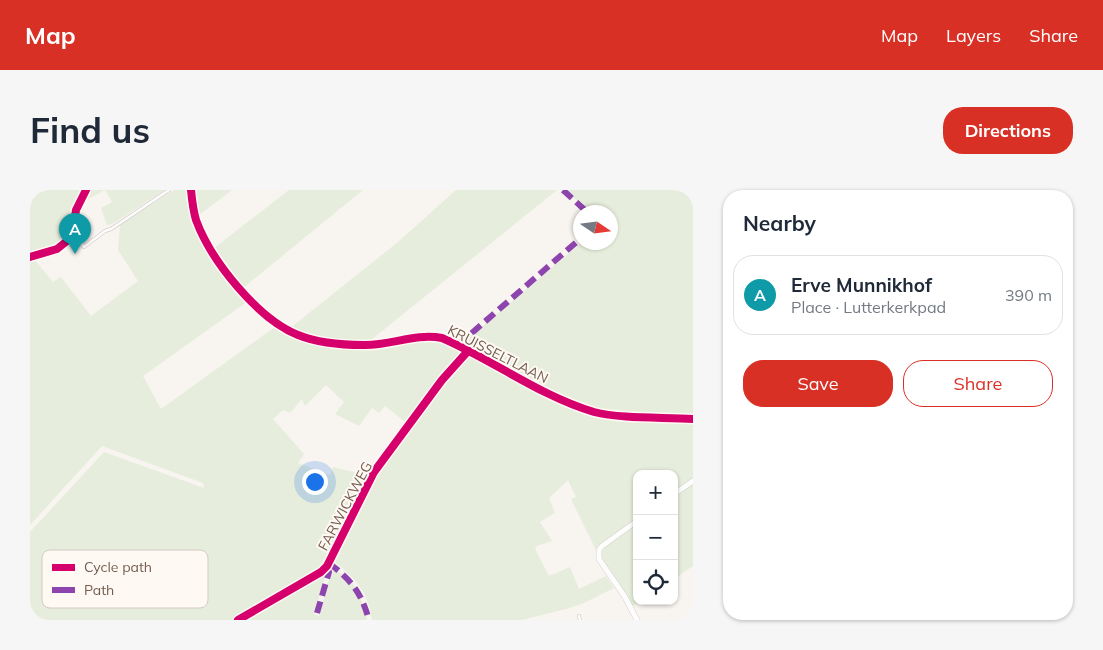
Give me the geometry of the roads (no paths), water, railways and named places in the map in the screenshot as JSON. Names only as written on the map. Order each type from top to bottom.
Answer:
[{"type":"street","points":[[30,257],[57,249],[74,234],[76,210],[86,190]]},
{"type":"street","name":"KRUISSELTLAAN","points":[[191,190],[192,206],[196,219],[216,259],[251,300],[285,329],[309,338],[350,345],[374,346],[432,336],[442,338],[572,404],[595,412],[613,415],[693,419]]},
{"type":"street","name":"FARWICKWEG","points":[[238,620],[321,572],[327,566],[374,472],[442,380],[468,351]]},
{"type":"street","points":[[678,491],[693,481]]},
{"type":"street","points":[[633,524],[602,546],[598,550],[598,555],[602,564],[625,597],[637,620]]},
{"type":"lane","points":[[74,234],[84,247],[105,231],[111,229],[169,190]]},
{"type":"place","name":"Erve Munnikhof","points":[[75,254]]}]
